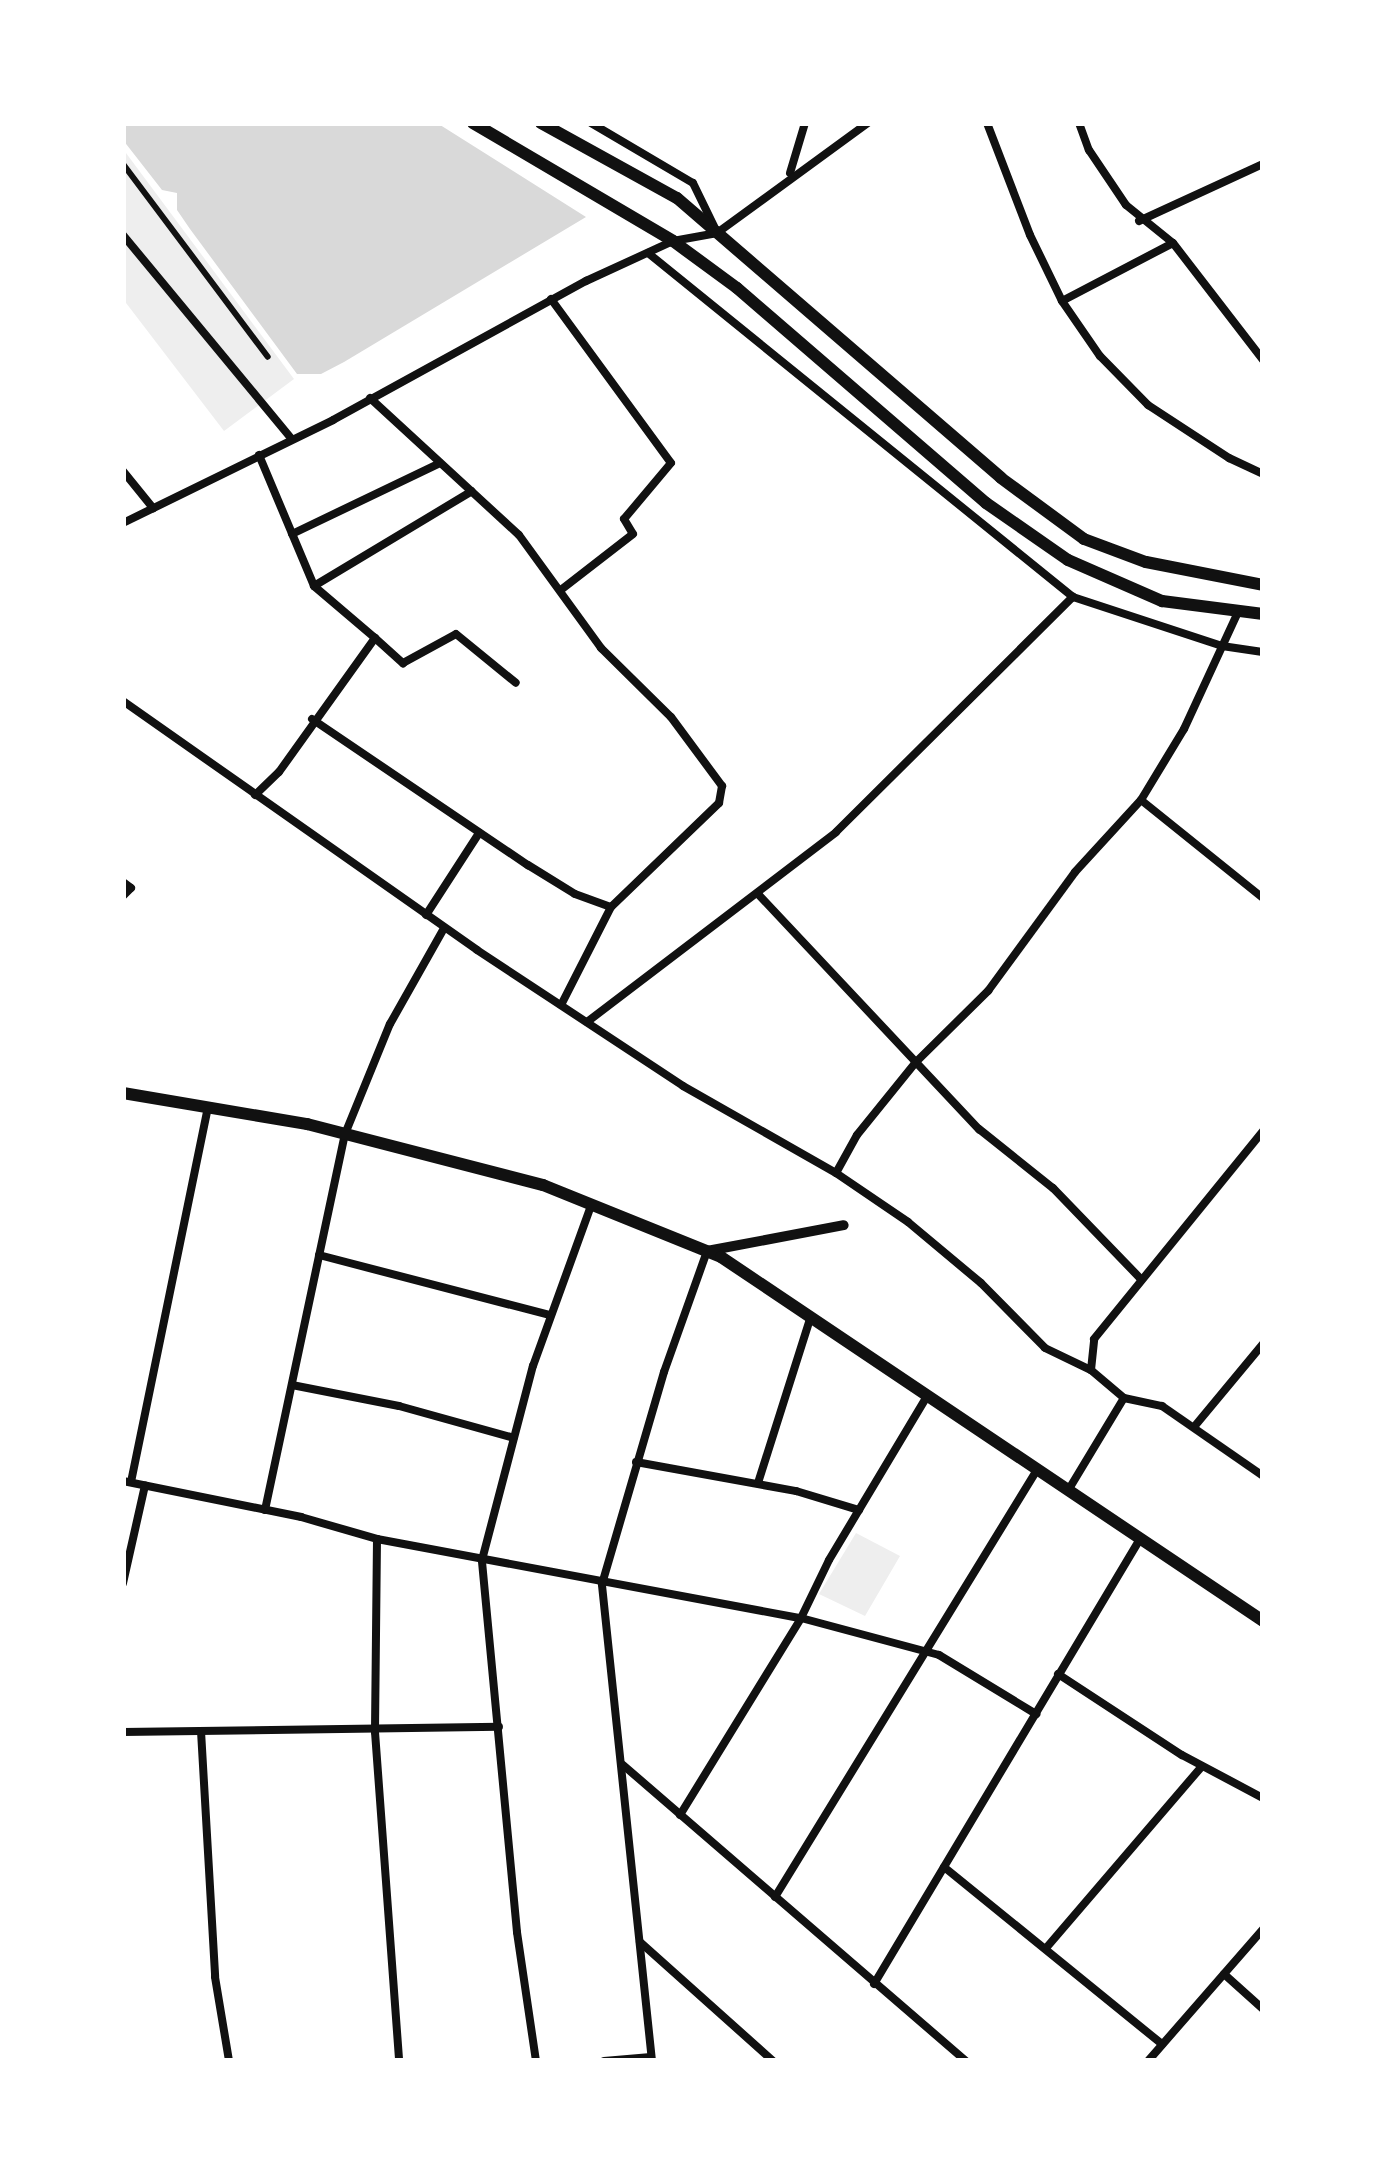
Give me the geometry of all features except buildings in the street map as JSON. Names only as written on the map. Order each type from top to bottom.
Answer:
[{"type":"main road","points":[[473,123],[674,241],[737,287],[986,503],[1068,560],[1162,601],[1263,614]]},
{"type":"main road","points":[[541,123],[676,198],[1001,478],[1084,539],[1146,562],[1263,586]]},
{"type":"main road","points":[[123,1093],[345,1134],[543,1185],[707,1252],[1263,1621]]},
{"type":"street","points":[[591,123],[693,183],[717,233]]},
{"type":"street","points":[[789,176],[805,123]]},
{"type":"street","points":[[123,524],[292,440],[551,299],[674,241],[717,233],[789,176],[868,123]]},
{"type":"street","points":[[987,123],[1030,235],[1062,301],[1100,356],[1148,405],[1229,458],[1263,473]]},
{"type":"street","points":[[1079,123],[1089,150],[1139,221],[1172,243],[1263,360]]},
{"type":"street","points":[[1139,221],[1263,164]]},
{"type":"street","points":[[124,166],[268,357]]},
{"type":"street","points":[[123,235],[292,440]]},
{"type":"street","points":[[1062,301],[1172,243]]},
{"type":"street","points":[[648,253],[1073,597],[1222,646],[1263,652]]},
{"type":"street","points":[[551,299],[671,463],[624,519],[633,534],[562,589]]},
{"type":"street","points":[[370,398],[519,535],[602,648],[670,717],[722,786],[719,803],[611,907],[561,1005]]},
{"type":"street","points":[[259,455],[314,586],[403,663],[456,634],[516,683]]},
{"type":"street","points":[[292,534],[440,463]]},
{"type":"street","points":[[123,471],[153,508]]},
{"type":"street","points":[[314,586],[472,491]]},
{"type":"street","points":[[587,1022],[836,832],[1073,597]]},
{"type":"street","points":[[836,1173],[857,1135],[915,1063],[988,991],[1075,872],[1141,800],[1184,729],[1238,612]]},
{"type":"street","points":[[255,795],[279,772],[312,719],[374,638]]},
{"type":"street","points":[[123,701],[444,928],[683,1086],[836,1173],[908,1222],[981,1282],[1046,1348],[1091,1370],[1124,1398],[1162,1406],[1263,1476]]},
{"type":"street","points":[[312,719],[575,894],[611,907]]},
{"type":"street","points":[[1141,800],[1263,898]]},
{"type":"street","points":[[426,915],[479,833]]},
{"type":"street","points":[[123,883],[131,888],[123,896]]},
{"type":"street","points":[[758,894],[979,1130],[1053,1189],[1140,1278]]},
{"type":"street","points":[[265,1510],[345,1134],[390,1024],[444,928]]},
{"type":"street","points":[[208,1107],[127,1481],[482,1560],[802,1618],[923,1651],[1036,1714]]},
{"type":"street","points":[[1091,1370],[1094,1340],[1263,1131]]},
{"type":"street","points":[[536,2061],[517,1932],[482,1560],[550,1315],[591,1204]]},
{"type":"street","points":[[604,2061],[652,2059],[602,1584],[636,1462],[707,1252],[844,1225]]},
{"type":"street","points":[[319,1255],[550,1315]]},
{"type":"street","points":[[758,1483],[811,1317]]},
{"type":"street","points":[[1194,1427],[1263,1344]]},
{"type":"street","points":[[292,1384],[399,1406],[514,1438]]},
{"type":"street","points":[[680,1815],[802,1618],[927,1396]]},
{"type":"street","points":[[1069,1491],[1124,1398]]},
{"type":"street","points":[[636,1462],[758,1483],[859,1510]]},
{"type":"street","points":[[775,1897],[1037,1470]]},
{"type":"street","points":[[123,1583],[145,1485]]},
{"type":"street","points":[[377,1538],[375,1732],[399,2061]]},
{"type":"street","points":[[874,1984],[1140,1538]]},
{"type":"street","points":[[1058,1673],[1202,1766],[1263,1798]]},
{"type":"street","points":[[123,1732],[500,1727]]},
{"type":"street","points":[[201,1731],[214,1977],[229,2061]]},
{"type":"street","points":[[622,1764],[966,2061]]},
{"type":"street","points":[[1047,1947],[1202,1766]]},
{"type":"street","points":[[944,1867],[1162,2044]]},
{"type":"street","points":[[1148,2061],[1263,1929]]},
{"type":"street","points":[[639,1941],[773,2061]]},
{"type":"street","points":[[1223,1974],[1263,2009]]},
{"type":"shaded area","points":[[123,123],[437,123],[586,217],[344,362],[321,374],[297,374],[177,210],[177,193],[162,190],[123,140]]},
{"type":"shaded area","points":[[123,149],[294,379],[224,431],[123,299]]},
{"type":"shaded area","points":[[856,1533],[900,1556],[865,1616],[819,1594]]}]
